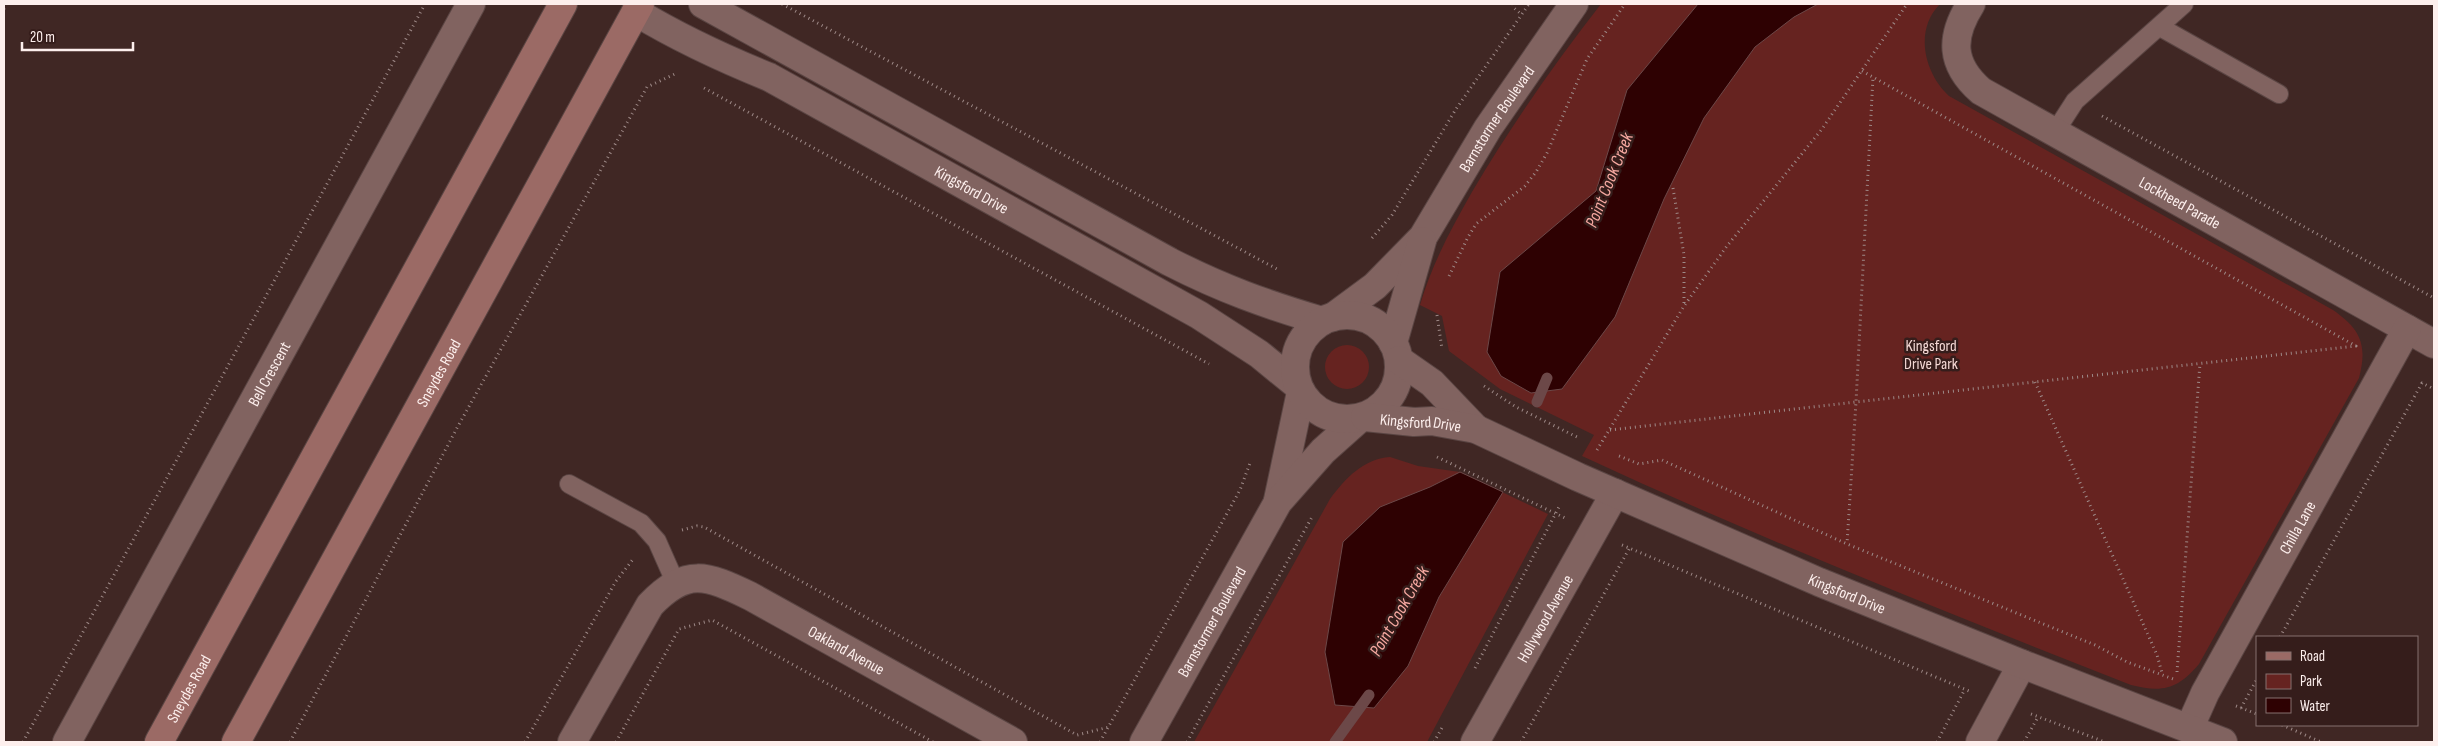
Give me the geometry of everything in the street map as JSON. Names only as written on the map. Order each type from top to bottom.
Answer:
[{"type":"main road","name":"Sneydes Road","points":[[159,742],[563,4]]},
{"type":"main road","name":"Sneydes Road","points":[[236,742],[634,7]]},
{"type":"street","name":"Bell Crescent","points":[[66,742],[471,4]]},
{"type":"street","name":"Kingsford Drive","points":[[703,4],[1192,274],[1246,298],[1328,319]]},
{"type":"street","name":"Barnstormer Boulevard","points":[[1328,319],[1376,286],[1423,237],[1488,128],[1574,4]]},
{"type":"street","name":"Lockheed Parade","points":[[1972,4],[1959,25],[1956,37],[1959,62],[1973,84],[1993,99],[2434,344]]},
{"type":"street","name":"Kingsford Drive","points":[[634,7],[676,36],[716,56],[769,77],[1199,315],[1259,354],[1299,388]]},
{"type":"street","name":"Barnstormer Boulevard","points":[[1396,351],[1405,302],[1423,237]]},
{"type":"street","points":[[1356,316],[1368,319],[1382,329],[1396,351],[1398,380],[1392,394],[1382,406],[1363,418],[1337,419],[1326,416],[1307,402],[1299,388],[1294,364],[1298,348],[1306,334],[1328,319],[1356,316]]},
{"type":"street","name":"Chilla Lane","points":[[2189,729],[2205,693],[2407,329]]},
{"type":"street","name":"Kingsford Drive","points":[[1396,351],[1432,383],[1476,429]]},
{"type":"street","name":"Barnstormer Boulevard","points":[[1278,502],[1299,388]]},
{"type":"street","name":"Kingsford Drive","points":[[1363,418],[1414,422],[1432,421],[1476,429],[1578,477],[1819,582],[2223,742]]},
{"type":"street","name":"Barnstormer Boulevard","points":[[1144,742],[1278,502],[1323,451],[1363,418]]},
{"type":"street","name":"Hollywood Avenue","points":[[1475,742],[1615,493]]},
{"type":"street","name":"Oakland Avenue","points":[[572,742],[650,605],[663,592],[676,584],[689,579],[701,578],[712,579],[727,585],[1013,742]]},
{"type":"street","points":[[1980,742],[2022,664]]},
{"type":"lane","points":[[2055,132],[2075,101],[2184,4]]},
{"type":"lane","points":[[2160,27],[2279,94]]},
{"type":"lane","points":[[569,484],[641,523],[657,541],[676,584]]},
{"type":"path","points":[[4,9],[6,4]]},
{"type":"path","points":[[23,742],[425,4]]},
{"type":"path","points":[[782,4],[1280,271]]},
{"type":"path","points":[[1513,4],[1514,8],[1521,14]]},
{"type":"path","points":[[1367,244],[1392,215],[1456,109],[1528,4]]},
{"type":"path","points":[[1474,670],[1556,513],[1578,477],[1599,448],[1684,306],[1727,246],[1822,129],[1907,4]]},
{"type":"path","points":[[1609,430],[2356,346],[1862,71]]},
{"type":"path","points":[[290,742],[457,428],[647,87],[677,73],[686,78]]},
{"type":"path","points":[[1847,544],[1873,77]]},
{"type":"path","points":[[703,87],[1216,368]]},
{"type":"path","points":[[2075,101],[2434,298]]},
{"type":"path","points":[[1672,188],[1684,255],[1684,306]]},
{"type":"path","points":[[1405,302],[1437,319]]},
{"type":"path","points":[[2177,680],[2200,363]]},
{"type":"path","points":[[1476,381],[1516,407],[1582,440]]},
{"type":"path","points":[[2035,382],[2158,655],[2162,674]]},
{"type":"path","points":[[2281,636],[2422,382],[2434,389]]},
{"type":"path","points":[[1590,444],[1607,451]]},
{"type":"path","points":[[1615,454],[1638,464],[1662,460],[1847,544],[2095,644],[2127,662],[2177,680],[2256,714]]},
{"type":"path","points":[[1100,742],[1240,490],[1252,456]]},
{"type":"path","points":[[1433,456],[1630,549],[1964,689],[2105,742]]},
{"type":"path","points":[[1521,742],[1630,549]]},
{"type":"path","points":[[616,742],[679,629],[712,620],[933,742]]},
{"type":"path","points":[[2241,708],[2256,681]]},
{"type":"path","points":[[1937,742],[1964,689]]},
{"type":"path","points":[[2024,742],[2038,717]]},
{"type":"path","points":[[1434,742],[1448,718]]},
{"type":"path","points":[[2284,726],[2321,742]]},
{"type":"green space","name":"Kingsford Drive Park","points":[[1601,4],[1940,4],[1932,14],[1927,26],[1925,51],[1933,76],[1949,96],[2333,310],[2350,324],[2360,338],[2362,347],[2363,356],[2359,378],[2199,664],[2184,679],[2177,684],[2161,688],[2152,689],[2131,685],[1855,575],[1650,487],[1582,456],[1594,435],[1500,389],[1449,351],[1442,316],[1420,305],[1436,261],[1464,206],[1502,143],[1566,49]]},
{"type":"green space","points":[[1347,345],[1359,349],[1365,355],[1369,367],[1365,379],[1359,385],[1347,389],[1335,385],[1329,379],[1325,367],[1329,355],[1335,349]]},
{"type":"green space","points":[[1390,457],[1418,466],[1460,472],[1548,514],[1427,742],[1194,742],[1330,499],[1349,477],[1363,466],[1371,461]]},
{"type":"water","points":[[1698,4],[1818,4],[1794,17],[1755,47],[1704,118],[1664,199],[1615,317],[1562,389],[1531,393],[1501,376],[1487,352],[1500,272],[1596,191],[1627,90]]},
{"type":"water","points":[[1460,472],[1503,492],[1439,597],[1408,666],[1374,708],[1335,705],[1325,652],[1343,542],[1380,507],[1430,487]]},
{"type":"waterway","name":"Point Cook Creek","points":[[1537,402],[1547,378]]},
{"type":"waterway","name":"Point Cook Creek","points":[[1335,742],[1369,695]]}]
